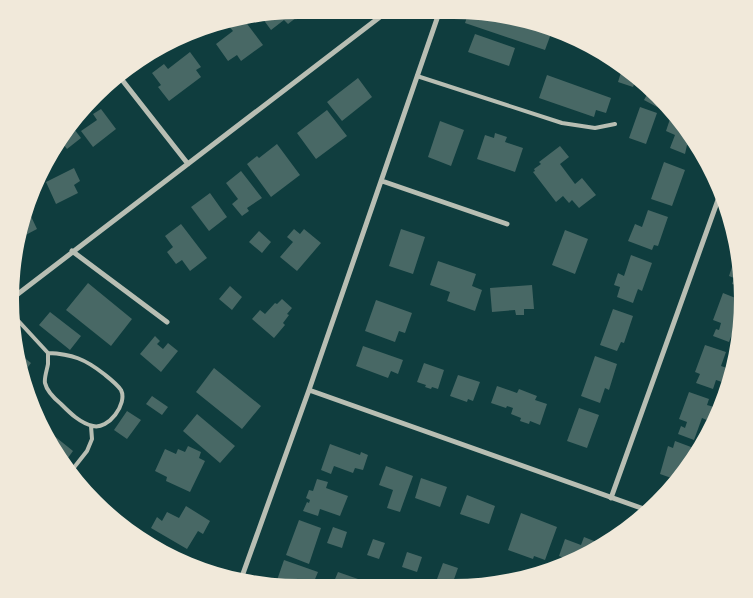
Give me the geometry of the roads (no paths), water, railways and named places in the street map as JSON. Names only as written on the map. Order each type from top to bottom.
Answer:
[{"type":"street","points":[[19,293],[377,19]]},
{"type":"street","points":[[243,574],[382,181],[437,19]]},
{"type":"street","points":[[123,81],[188,164]]},
{"type":"street","points":[[382,181],[507,224]]},
{"type":"street","points":[[611,498],[716,201]]},
{"type":"street","points":[[72,251],[167,322]]},
{"type":"street","points":[[308,390],[640,509]]},
{"type":"lane","points":[[417,76],[562,123],[595,128],[616,124]]},
{"type":"lane","points":[[20,322],[48,353],[45,383],[52,396],[76,418],[91,426],[100,427],[108,423],[123,401],[121,390],[92,364],[77,357],[48,353]]},
{"type":"lane","points":[[75,467],[87,451],[92,439],[91,426]]}]
